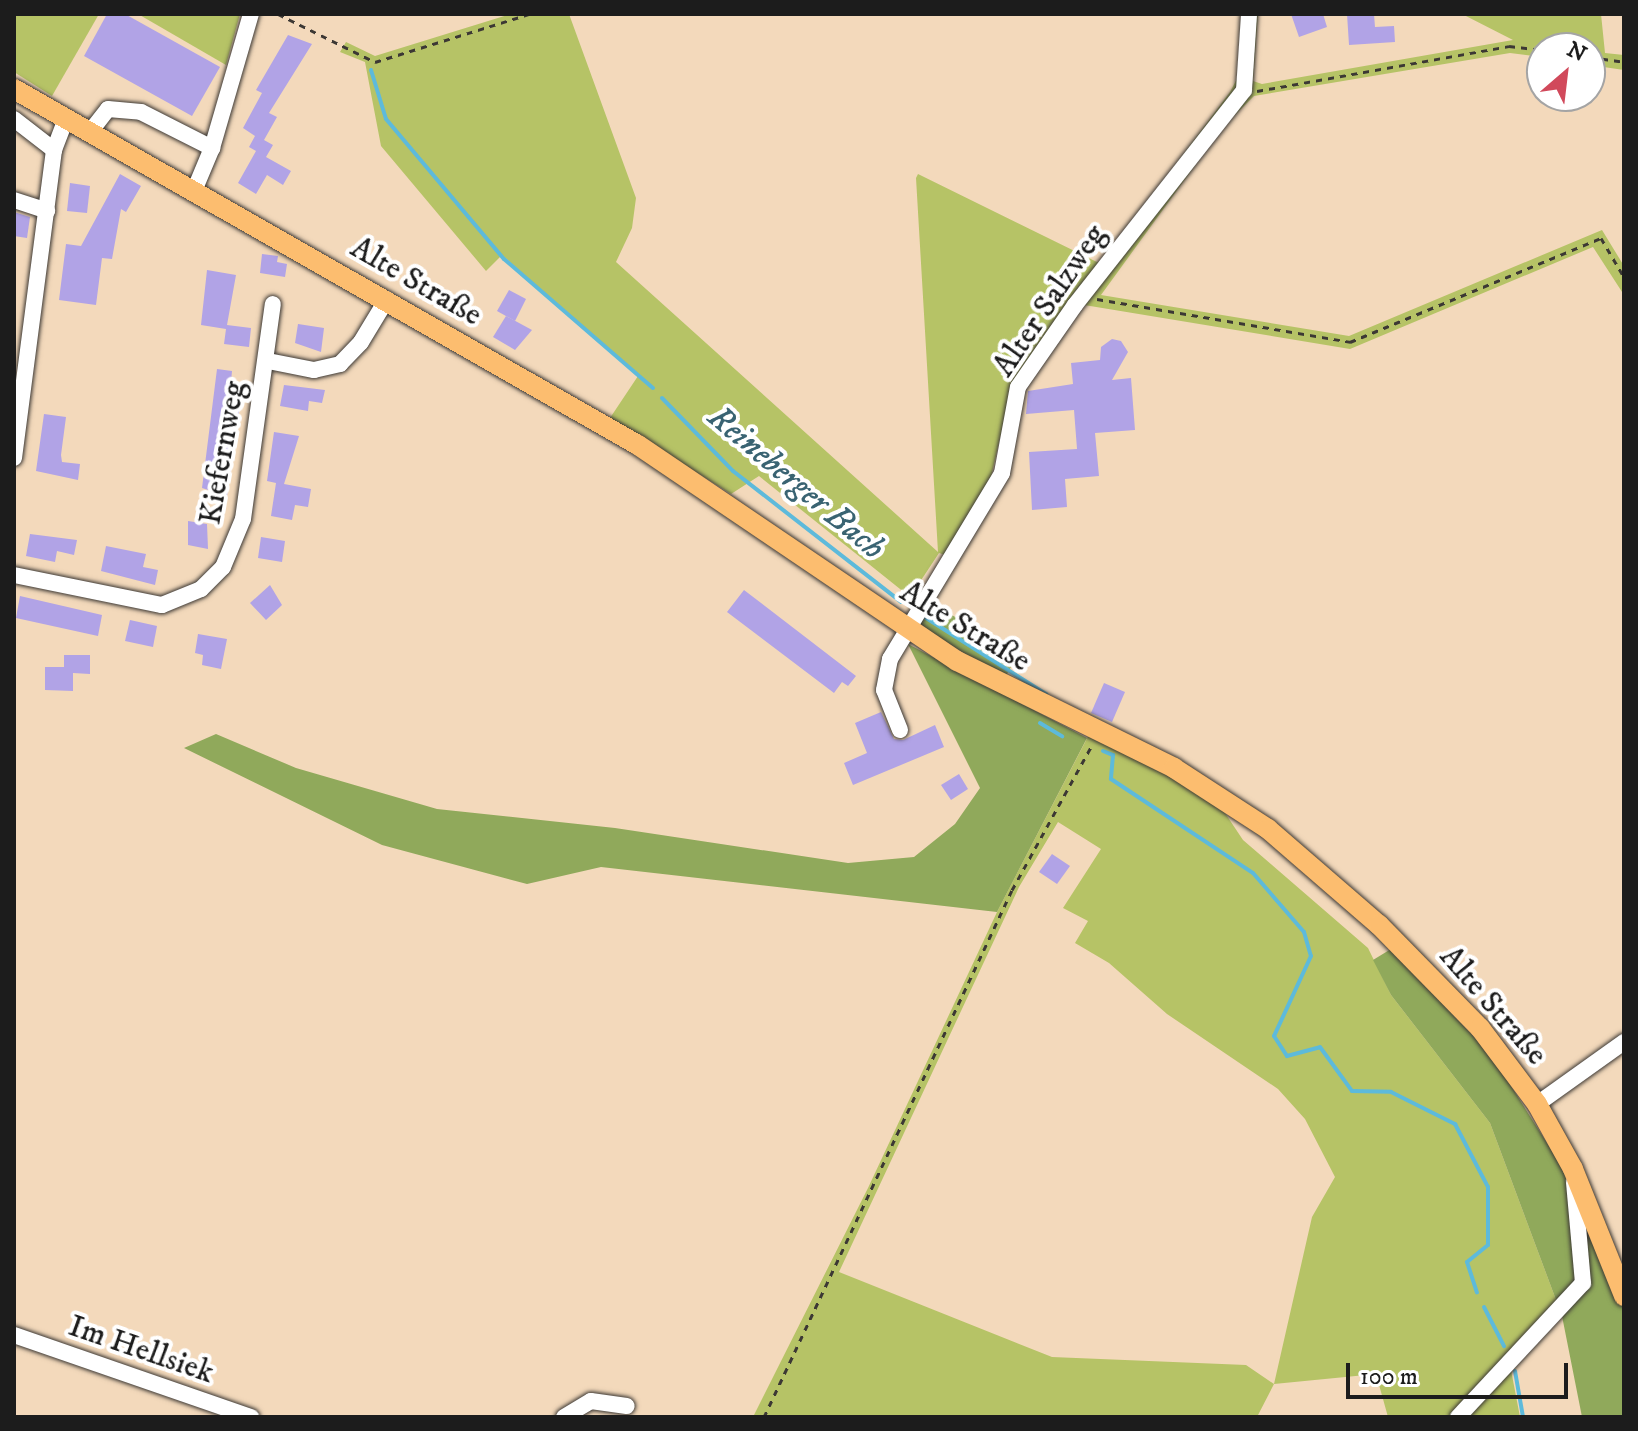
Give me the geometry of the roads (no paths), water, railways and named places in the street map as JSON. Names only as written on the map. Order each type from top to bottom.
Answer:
[{"type":"main road","name":"Alte Straße","points":[[14,91],[387,299],[697,482],[904,629],[1002,686],[1099,732],[1222,797],[1324,876],[1480,1028],[1537,1104],[1573,1169],[1624,1296]]},
{"type":"street","points":[[194,191],[212,148],[251,14]]},
{"type":"street","name":"Alter Salzweg","points":[[900,730],[884,690],[890,659],[904,629],[1002,473],[1018,387],[1081,296],[1241,93],[1249,14]]},
{"type":"street","points":[[90,132],[108,109],[141,112],[212,148]]},
{"type":"street","points":[[14,119],[54,150]]},
{"type":"street","points":[[14,458],[54,150],[66,119]]},
{"type":"street","points":[[14,200],[47,211]]},
{"type":"street","name":"Kiefernweg","points":[[268,361],[314,370],[340,364],[361,342],[387,299]]},
{"type":"street","name":"Kiefernweg","points":[[14,575],[162,605],[201,589],[223,567],[243,519],[268,361],[273,304]]},
{"type":"street","points":[[1537,1104],[1624,1042]]},
{"type":"street","name":"Alte Straße","points":[[1458,1417],[1583,1283],[1573,1169]]},
{"type":"street","name":"Im Hellsiek","points":[[14,1335],[251,1417]]},
{"type":"street","points":[[564,1417],[591,1401],[627,1406]]},
{"type":"waterway","name":"Reineberger Bach","points":[[371,70],[386,119],[504,259],[653,388]]},
{"type":"waterway","name":"Reineberger Bach","points":[[662,398],[733,471],[901,602]]},
{"type":"waterway","name":"Reineberger Bach","points":[[923,616],[1046,694]]},
{"type":"waterway","name":"Reineberger Bach","points":[[1040,723],[1062,736]]},
{"type":"waterway","name":"Reineberger Bach","points":[[1103,751],[1113,755],[1111,779],[1253,873],[1304,932],[1311,956],[1274,1036],[1287,1056],[1320,1047],[1352,1091],[1391,1092],[1455,1124],[1488,1187],[1488,1245],[1467,1262],[1477,1292]]},
{"type":"waterway","name":"Reineberger Bach","points":[[1484,1307],[1504,1346]]},
{"type":"waterway","name":"Reineberger Bach","points":[[1515,1371],[1523,1417]]}]
